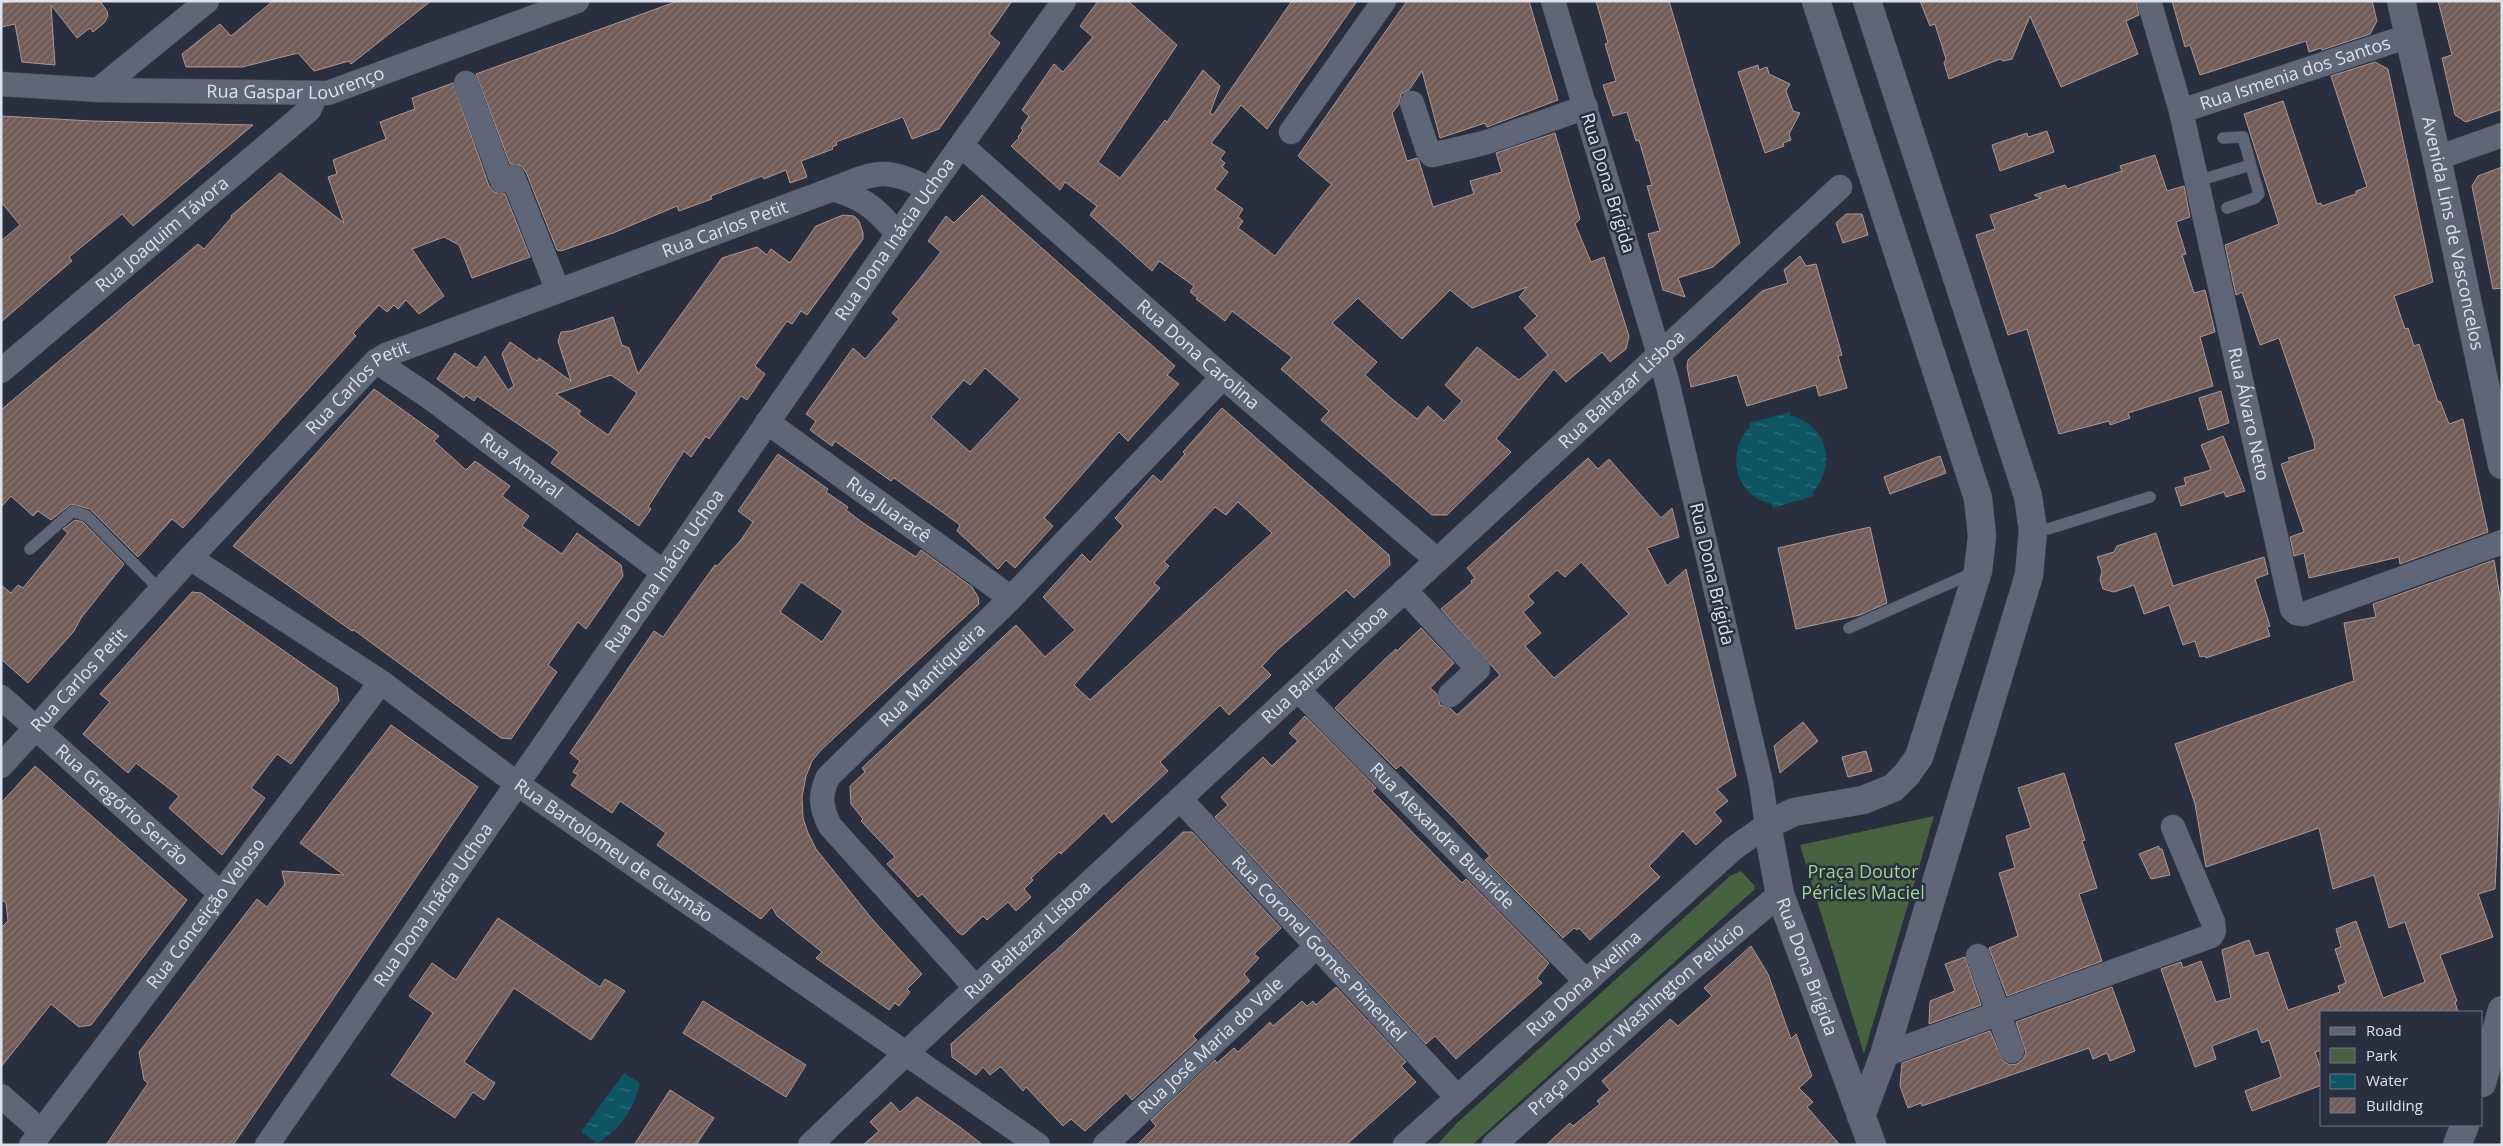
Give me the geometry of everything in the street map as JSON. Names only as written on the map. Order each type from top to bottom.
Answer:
[{"type":"street","points":[[98,90],[207,1]]},
{"type":"street","name":"Rua Gaspar Lourenço","points":[[1,84],[98,90],[317,94],[337,91],[577,1]]},
{"type":"street","name":"Rua Dona Inácia Uchoa","points":[[268,1145],[516,783],[929,189],[962,146],[1064,1]]},
{"type":"street","points":[[1291,132],[1384,1]]},
{"type":"street","name":"Rua Dona Brígida","points":[[1553,1],[1660,354],[1761,783],[1780,894],[1872,1145]]},
{"type":"street","points":[[1767,825],[1794,812],[1863,800],[1893,788],[1907,774],[1919,757],[1978,571],[1982,536],[1978,498],[1816,1]]},
{"type":"street","points":[[1861,1116],[1884,1055],[2029,575],[2033,530],[2028,496],[1867,1]]},
{"type":"street","name":"Rua Álvaro Neto","points":[[2149,1],[2181,111],[2292,608],[2296,613],[2304,614],[2502,542]]},
{"type":"street","name":"Avenida Lins de Vasconcelos","points":[[2401,1],[2437,158],[2502,465]]},
{"type":"street","name":"Rua Ismenia dos Santos","points":[[2181,111],[2409,36]]},
{"type":"street","points":[[466,83],[502,181],[514,176],[558,291]]},
{"type":"street","name":"Rua Joaquim Távora","points":[[1,371],[309,110],[317,94]]},
{"type":"street","points":[[1412,103],[1430,155],[1484,143],[1586,107]]},
{"type":"street","points":[[2437,158],[2502,136]]},
{"type":"street","name":"Rua Dona Carolina","points":[[962,146],[1223,377],[1437,560]]},
{"type":"street","name":"Rua Carlos Petit","points":[[1,766],[160,590],[376,361],[395,350],[863,177],[883,173],[903,176],[929,189]]},
{"type":"street","name":"Rua Baltazar Lisboa","points":[[810,1145],[976,988],[1840,188]]},
{"type":"street","points":[[834,189],[857,196],[872,207],[898,234]]},
{"type":"street","name":"Rua Amaral","points":[[376,361],[432,399],[663,572]]},
{"type":"street","name":"Rua Mantiqueira","points":[[976,988],[830,826],[822,810],[822,791],[828,777],[1011,598],[1223,377]]},
{"type":"street","name":"Rua Juaracê","points":[[767,422],[1011,598]]},
{"type":"street","name":"Rua Bartolomeu de Gusmão","points":[[190,558],[381,682],[516,783],[1038,1145]]},
{"type":"street","points":[[1405,590],[1478,669],[1450,695]]},
{"type":"street","name":"Rua Conceição Veloso","points":[[36,1138],[381,682]]},
{"type":"street","name":"Rua Alexandre Buairide","points":[[1298,690],[1586,981]]},
{"type":"street","name":"Rua Gregório Serrão","points":[[1,697],[220,894]]},
{"type":"street","name":"Rua Coronel Gomes Pimentel","points":[[1180,799],[1457,1098]]},
{"type":"street","name":"Rua Dona Avelina","points":[[1409,1143],[1734,848],[1767,825]]},
{"type":"street","points":[[1884,1055],[2211,936],[2214,930],[2213,922],[2173,827]]},
{"type":"street","name":"Praça Doutor Washington Pelúcio","points":[[1494,1145],[1676,982],[1780,894]]},
{"type":"street","name":"Rua José Maria do Vale","points":[[1105,1145],[1318,946]]},
{"type":"street","points":[[1978,956],[2012,1051]]},
{"type":"street","points":[[2483,1079],[2502,1010]]},
{"type":"street","points":[[1,1096],[36,1138]]},
{"type":"street","points":[[2457,1145],[2465,1126]]},
{"type":"lane","points":[[2223,138],[2242,137],[2259,194],[2255,198],[2227,208]]},
{"type":"lane","points":[[2197,181],[2251,165]]},
{"type":"lane","points":[[2033,530],[2048,530],[2150,497]]},
{"type":"lane","points":[[30,549],[73,511],[87,516],[160,590]]},
{"type":"lane","points":[[1848,628],[1978,571]]},
{"type":"green space","name":"Praça Doutor Péricles Maciel","points":[[1934,816],[1864,1054],[1800,845]]},
{"type":"green space","points":[[1741,871],[1755,886],[1754,890],[1472,1145],[1437,1145],[1457,1123],[1730,876]]},
{"type":"water","points":[[1790,412],[1791,416],[1803,420],[1813,427],[1820,436],[1826,458],[1825,470],[1813,492],[1814,496],[1773,508],[1772,504],[1759,500],[1749,493],[1742,483],[1736,461],[1738,449],[1742,437],[1750,427],[1749,423]]},
{"type":"water","points":[[624,1073],[640,1083],[634,1102],[625,1118],[613,1132],[597,1143],[581,1132]]},
{"type":"building","points":[[21,1],[100,1],[108,16],[104,23],[93,32],[90,28],[77,38],[51,5],[55,65],[22,62],[15,24],[1,27],[1,3]]},
{"type":"building","points":[[273,1],[431,1],[351,64],[349,61],[314,71],[298,53],[242,67],[186,67],[182,54],[220,24],[231,36]]},
{"type":"building","points":[[678,1],[1012,1],[989,34],[1000,43],[939,129],[912,139],[903,117],[836,142],[837,145],[832,147],[833,149],[801,161],[807,177],[790,183],[786,170],[764,179],[762,176],[711,196],[712,199],[679,211],[677,206],[613,233],[561,251],[557,250],[526,172],[521,166],[510,164],[476,74]]},
{"type":"building","points":[[1098,1],[1128,1],[1177,45],[1098,162],[1120,178],[1165,120],[1167,122],[1203,70],[1220,86],[1210,113],[1213,115],[1292,1],[1357,1],[1267,129],[1241,105],[1211,143],[1225,152],[1220,159],[1225,163],[1222,167],[1228,172],[1215,189],[1243,209],[1238,217],[1243,221],[1238,228],[1275,256],[1332,185],[1298,156],[1407,1],[1529,1],[1558,100],[1487,127],[1485,123],[1440,138],[1422,71],[1409,90],[1401,94],[1399,104],[1392,113],[1407,161],[1417,158],[1419,161],[1433,207],[1474,194],[1470,181],[1502,172],[1496,153],[1555,133],[1580,219],[1575,224],[1591,262],[1604,257],[1629,336],[1626,349],[1610,362],[1602,352],[1566,382],[1554,369],[1496,439],[1511,452],[1447,515],[1432,515],[1321,420],[1329,411],[1281,369],[1292,357],[1232,311],[1225,321],[1196,299],[1198,298],[1190,292],[1194,286],[1159,261],[1152,271],[1090,215],[1097,206],[1065,182],[1060,190],[1011,146],[1019,138],[1023,130],[1021,128],[1029,116],[1022,110],[1054,64],[1063,72],[1093,37],[1080,26]],"holes":[[[1527,287],[1519,297],[1537,316],[1524,328],[1548,355],[1519,380],[1477,347],[1445,385],[1462,401],[1444,421],[1428,406],[1417,419],[1392,399],[1365,375],[1377,362],[1332,323],[1358,298],[1402,339],[1450,290],[1472,308]]]},
{"type":"building","points":[[1596,1],[1669,1],[1740,243],[1713,267],[1678,278],[1685,297],[1663,290],[1648,234],[1660,231],[1647,186],[1652,185],[1639,140],[1636,141],[1627,112],[1613,116],[1603,85],[1616,81],[1605,44],[1608,43]]},
{"type":"building","points":[[1920,1],[2136,1],[2139,15],[2126,21],[2138,54],[2061,87],[2030,16],[2012,59],[2003,61],[2000,59],[1949,79],[1944,63],[1946,59],[1935,24],[1930,26]]},
{"type":"building","points":[[2172,1],[2372,1],[2377,21],[2370,34],[2322,50],[2321,48],[2309,52],[2306,41],[2200,75],[2190,45],[2185,47]]},
{"type":"building","points":[[2438,1],[2502,1],[2502,109],[2466,122],[2455,115],[2442,58],[2452,55]]},
{"type":"building","points":[[2375,62],[2388,69],[2433,282],[2394,296],[2405,329],[2408,328],[2414,346],[2419,344],[2438,402],[2440,401],[2449,424],[2463,419],[2488,532],[2400,564],[2399,557],[2309,578],[2304,553],[2294,556],[2290,537],[2304,532],[2281,464],[2290,461],[2288,458],[2315,449],[2314,441],[2279,338],[2260,345],[2242,292],[2236,295],[2225,245],[2279,224],[2244,114],[2283,101],[2317,204],[2321,203],[2322,206],[2356,194],[2356,191],[2367,187],[2331,76]]},
{"type":"building","points":[[1758,65],[1759,70],[1767,67],[1769,74],[1790,84],[1786,91],[1793,111],[1800,113],[1789,134],[1791,140],[1783,143],[1784,146],[1765,153],[1738,72]]},
{"type":"building","points":[[453,83],[489,186],[494,192],[505,194],[530,257],[472,278],[459,245],[444,237],[412,249],[444,296],[419,314],[406,300],[398,309],[394,305],[387,312],[379,305],[353,333],[356,336],[183,528],[172,519],[138,557],[90,509],[71,504],[51,520],[38,511],[33,516],[11,496],[1,507],[1,410],[198,244],[204,249],[231,216],[280,173],[344,223],[328,177],[337,174],[333,160],[386,139],[380,122],[415,109],[412,98]]},
{"type":"building","points":[[1,116],[92,121],[253,125],[133,226],[122,214],[69,257],[72,261],[1,322],[1,241],[20,225],[1,202]]},
{"type":"building","points":[[2047,131],[2054,152],[2000,171],[1992,145],[2027,133],[2028,137]]},
{"type":"building","points":[[2155,155],[2167,191],[2184,186],[2190,217],[2176,222],[2186,254],[2182,255],[2194,293],[2205,290],[2215,332],[2200,337],[2213,386],[2128,413],[2130,418],[2110,425],[2109,421],[2059,434],[2027,329],[2008,335],[1976,235],[1995,229],[1990,215],[2041,198],[2034,195],[2065,185],[2067,189],[2122,171],[2120,166]]},
{"type":"building","points":[[2502,167],[2502,288],[2493,289],[2472,186],[2478,176]]},
{"type":"building","points":[[982,195],[1175,366],[1167,375],[1179,384],[1128,441],[1119,432],[1044,518],[1053,526],[1015,568],[1006,560],[998,569],[957,531],[960,525],[894,478],[891,481],[835,441],[832,446],[810,430],[816,421],[806,414],[853,348],[865,359],[899,319],[892,313],[941,252],[928,241],[946,216],[954,223]],"holes":[[[985,368],[1020,399],[970,452],[931,417],[964,380],[970,385]]]},
{"type":"building","points":[[1846,214],[1862,214],[1868,235],[1843,243],[1836,223]]},
{"type":"building","points":[[843,215],[854,216],[859,221],[863,239],[807,315],[801,311],[792,324],[787,321],[755,366],[765,374],[747,400],[741,396],[709,439],[706,436],[691,457],[684,451],[648,507],[651,509],[639,526],[551,463],[559,452],[477,396],[474,401],[466,395],[464,398],[437,379],[455,353],[477,368],[485,356],[508,390],[514,386],[502,354],[510,342],[537,361],[539,358],[571,381],[558,341],[561,332],[571,331],[613,317],[622,345],[629,348],[638,374],[722,258],[757,247],[767,255],[771,249],[790,263],[816,226]],"holes":[[[611,375],[637,393],[608,435],[578,414],[581,411],[556,394]]]},
{"type":"building","points":[[1800,256],[1806,266],[1816,264],[1842,355],[1838,356],[1847,388],[1819,396],[1816,385],[1747,406],[1737,375],[1691,387],[1687,367],[1688,360],[1762,291],[1788,283],[1784,270]]},
{"type":"building","points":[[374,389],[439,436],[434,441],[466,470],[475,461],[510,486],[502,496],[529,516],[522,526],[562,554],[577,533],[621,565],[623,576],[586,629],[578,622],[548,665],[557,672],[511,739],[501,738],[354,630],[352,631],[233,546]]},
{"type":"building","points":[[2221,391],[2229,423],[2208,430],[2199,398]]},
{"type":"building","points":[[1222,408],[1389,555],[1390,565],[1354,598],[1346,590],[1277,650],[1262,666],[1271,675],[1229,715],[1220,705],[1160,762],[1168,771],[1112,823],[1104,813],[1061,854],[1059,852],[1031,878],[1033,880],[1024,889],[1031,897],[1016,911],[1008,902],[987,920],[983,916],[963,935],[922,894],[918,897],[887,864],[895,857],[861,821],[863,819],[851,804],[850,786],[865,772],[862,768],[1016,625],[1045,657],[1075,630],[1043,597],[1082,554],[1090,562],[1123,526],[1115,518],[1153,475],[1161,482],[1185,454],[1183,452]],"holes":[[[1238,502],[1272,533],[1090,700],[1074,685],[1160,588],[1154,583],[1169,566],[1164,562],[1215,507],[1226,515]]]},
{"type":"building","points":[[2223,436],[2245,491],[2226,497],[2224,492],[2181,506],[2175,488],[2186,485],[2184,478],[2211,470],[2201,445]]},
{"type":"building","points":[[778,454],[828,489],[826,492],[848,507],[846,510],[863,523],[916,557],[921,550],[972,587],[978,597],[979,604],[822,749],[812,761],[806,776],[802,797],[803,818],[816,849],[872,919],[922,974],[907,989],[910,992],[899,1006],[895,1003],[889,1010],[816,958],[822,952],[777,916],[772,907],[761,919],[657,845],[666,833],[620,801],[612,813],[571,785],[578,775],[573,772],[580,761],[570,753],[654,631],[663,637],[715,565],[717,566],[741,540],[753,522],[738,511]],"holes":[[[801,582],[843,611],[822,642],[780,612]]]},
{"type":"building","points":[[1940,456],[1946,473],[1890,494],[1884,477]]},
{"type":"building","points":[[1588,458],[1598,469],[1609,459],[1661,518],[1672,508],[1679,537],[1647,548],[1667,586],[1686,569],[1736,776],[1717,789],[1728,801],[1714,812],[1722,821],[1696,845],[1683,831],[1649,866],[1660,877],[1590,940],[1579,928],[1577,930],[1574,928],[1563,938],[1485,860],[1490,856],[1451,815],[1401,765],[1396,769],[1335,708],[1386,658],[1396,649],[1397,651],[1421,628],[1454,663],[1430,688],[1437,694],[1440,705],[1450,708],[1457,715],[1500,675],[1441,609],[1472,583],[1471,581],[1475,578],[1467,568]],"holes":[[[1581,562],[1629,614],[1554,678],[1525,646],[1541,633],[1523,612],[1534,603],[1528,596],[1557,570],[1565,577]]]},
{"type":"building","points":[[75,520],[83,522],[124,564],[81,618],[74,631],[28,683],[1,659],[1,585],[11,593],[18,585],[23,588],[68,533],[63,529]]},
{"type":"building","points":[[1870,527],[1887,603],[1860,615],[1796,629],[1778,548]]},
{"type":"building","points":[[2156,533],[2173,586],[2264,557],[2268,574],[2255,579],[2270,626],[2267,627],[2270,636],[2206,658],[2205,656],[2200,657],[2195,641],[2183,645],[2169,605],[2144,614],[2134,585],[2114,592],[2103,589],[2100,580],[2102,571],[2097,557],[2114,552],[2117,546]]},
{"type":"building","points":[[2494,560],[2502,609],[2502,749],[2495,889],[2478,894],[2493,937],[2440,955],[2457,1001],[2455,1002],[2458,1011],[2320,1011],[2320,1051],[2315,1052],[2320,1066],[2320,1086],[2252,1111],[2245,1091],[2281,1077],[2269,1040],[2262,1043],[2257,1029],[2212,1046],[2216,1059],[2195,1067],[2161,969],[2181,962],[2183,968],[2201,961],[2216,1002],[2231,998],[2222,950],[2249,940],[2255,956],[2268,952],[2288,1010],[2340,992],[2338,986],[2346,983],[2335,949],[2341,947],[2336,929],[2356,921],[2383,998],[2425,982],[2405,922],[2389,928],[2374,875],[2333,889],[2319,828],[2206,867],[2195,804],[2175,744],[2354,681],[2344,623],[2376,617],[2373,604]]},
{"type":"building","points":[[192,592],[201,593],[337,688],[339,701],[291,764],[277,754],[251,788],[265,798],[222,855],[169,808],[179,796],[136,763],[128,773],[83,734],[110,702],[100,694]]},
{"type":"building","points":[[1305,716],[1376,788],[1372,791],[1462,883],[1466,879],[1549,963],[1537,978],[1542,983],[1456,1059],[1435,1036],[1426,1044],[1215,817],[1228,805],[1221,797],[1263,757],[1272,766],[1298,741],[1289,733]]},
{"type":"building","points":[[1803,722],[1818,741],[1780,773],[1774,746]]},
{"type":"building","points":[[391,725],[478,787],[233,1145],[106,1145],[148,1083],[144,1080],[139,1052],[257,899],[267,907],[285,884],[282,871],[344,875],[300,843]]},
{"type":"building","points":[[1866,751],[1872,771],[1848,777],[1842,757]]},
{"type":"building","points":[[35,766],[187,900],[91,1025],[79,1027],[51,1004],[1,1067],[1,928],[8,921],[6,903],[1,899],[1,803]]},
{"type":"building","points":[[2064,773],[2085,840],[2082,841],[2097,888],[2079,894],[2102,961],[2007,996],[1989,948],[2018,936],[1999,873],[2015,868],[2006,836],[2031,828],[2018,788]]},
{"type":"building","points":[[1183,832],[1192,832],[1281,928],[1254,954],[1259,958],[1244,974],[1250,981],[1193,1036],[1197,1040],[1132,1100],[1126,1093],[1085,1131],[1071,1119],[1063,1126],[1026,1087],[1023,1091],[1002,1068],[1000,1067],[990,1075],[983,1067],[976,1075],[952,1057],[951,1044],[1062,945]]},
{"type":"building","points":[[2159,846],[2159,849],[2162,849],[2170,875],[2151,879],[2139,854]]},
{"type":"building","points":[[498,918],[600,987],[605,979],[625,991],[591,1040],[514,988],[464,1062],[495,1083],[484,1100],[473,1092],[455,1118],[391,1075],[433,1013],[409,996],[432,963],[456,980]]},
{"type":"building","points":[[1751,946],[1768,974],[1791,1039],[1796,1034],[1812,1076],[1799,1088],[1813,1102],[1807,1107],[1840,1145],[1546,1145],[1570,1123],[1573,1126],[1600,1104],[1597,1101],[1610,1090],[1602,1081],[1670,1019],[1678,1026],[1712,996],[1704,988]]},
{"type":"building","points":[[1965,957],[1981,1005],[1929,1024],[1930,1001],[1955,991],[1945,964]]},
{"type":"building","points":[[1336,987],[1406,1062],[1401,1066],[1416,1082],[1346,1145],[1137,1145],[1156,1126],[1151,1120],[1215,1060],[1217,1063],[1234,1048],[1238,1052],[1270,1022],[1273,1026],[1302,1001],[1307,1006],[1313,1001],[1316,1005]]},
{"type":"building","points":[[2112,987],[2135,1051],[2110,1061],[2107,1053],[2093,1059],[2089,1048],[1922,1106],[1921,1103],[1908,1108],[1900,1086],[1902,1063],[1990,1031],[2003,1061],[2010,1065],[2017,1064],[2026,1053],[2016,1022]]},
{"type":"building","points":[[703,1001],[806,1065],[786,1097],[683,1033]]},
{"type":"building","points":[[670,1090],[714,1118],[696,1145],[634,1145]]},
{"type":"building","points":[[917,1097],[983,1145],[863,1145],[879,1131],[870,1122],[891,1102],[900,1112]]}]
